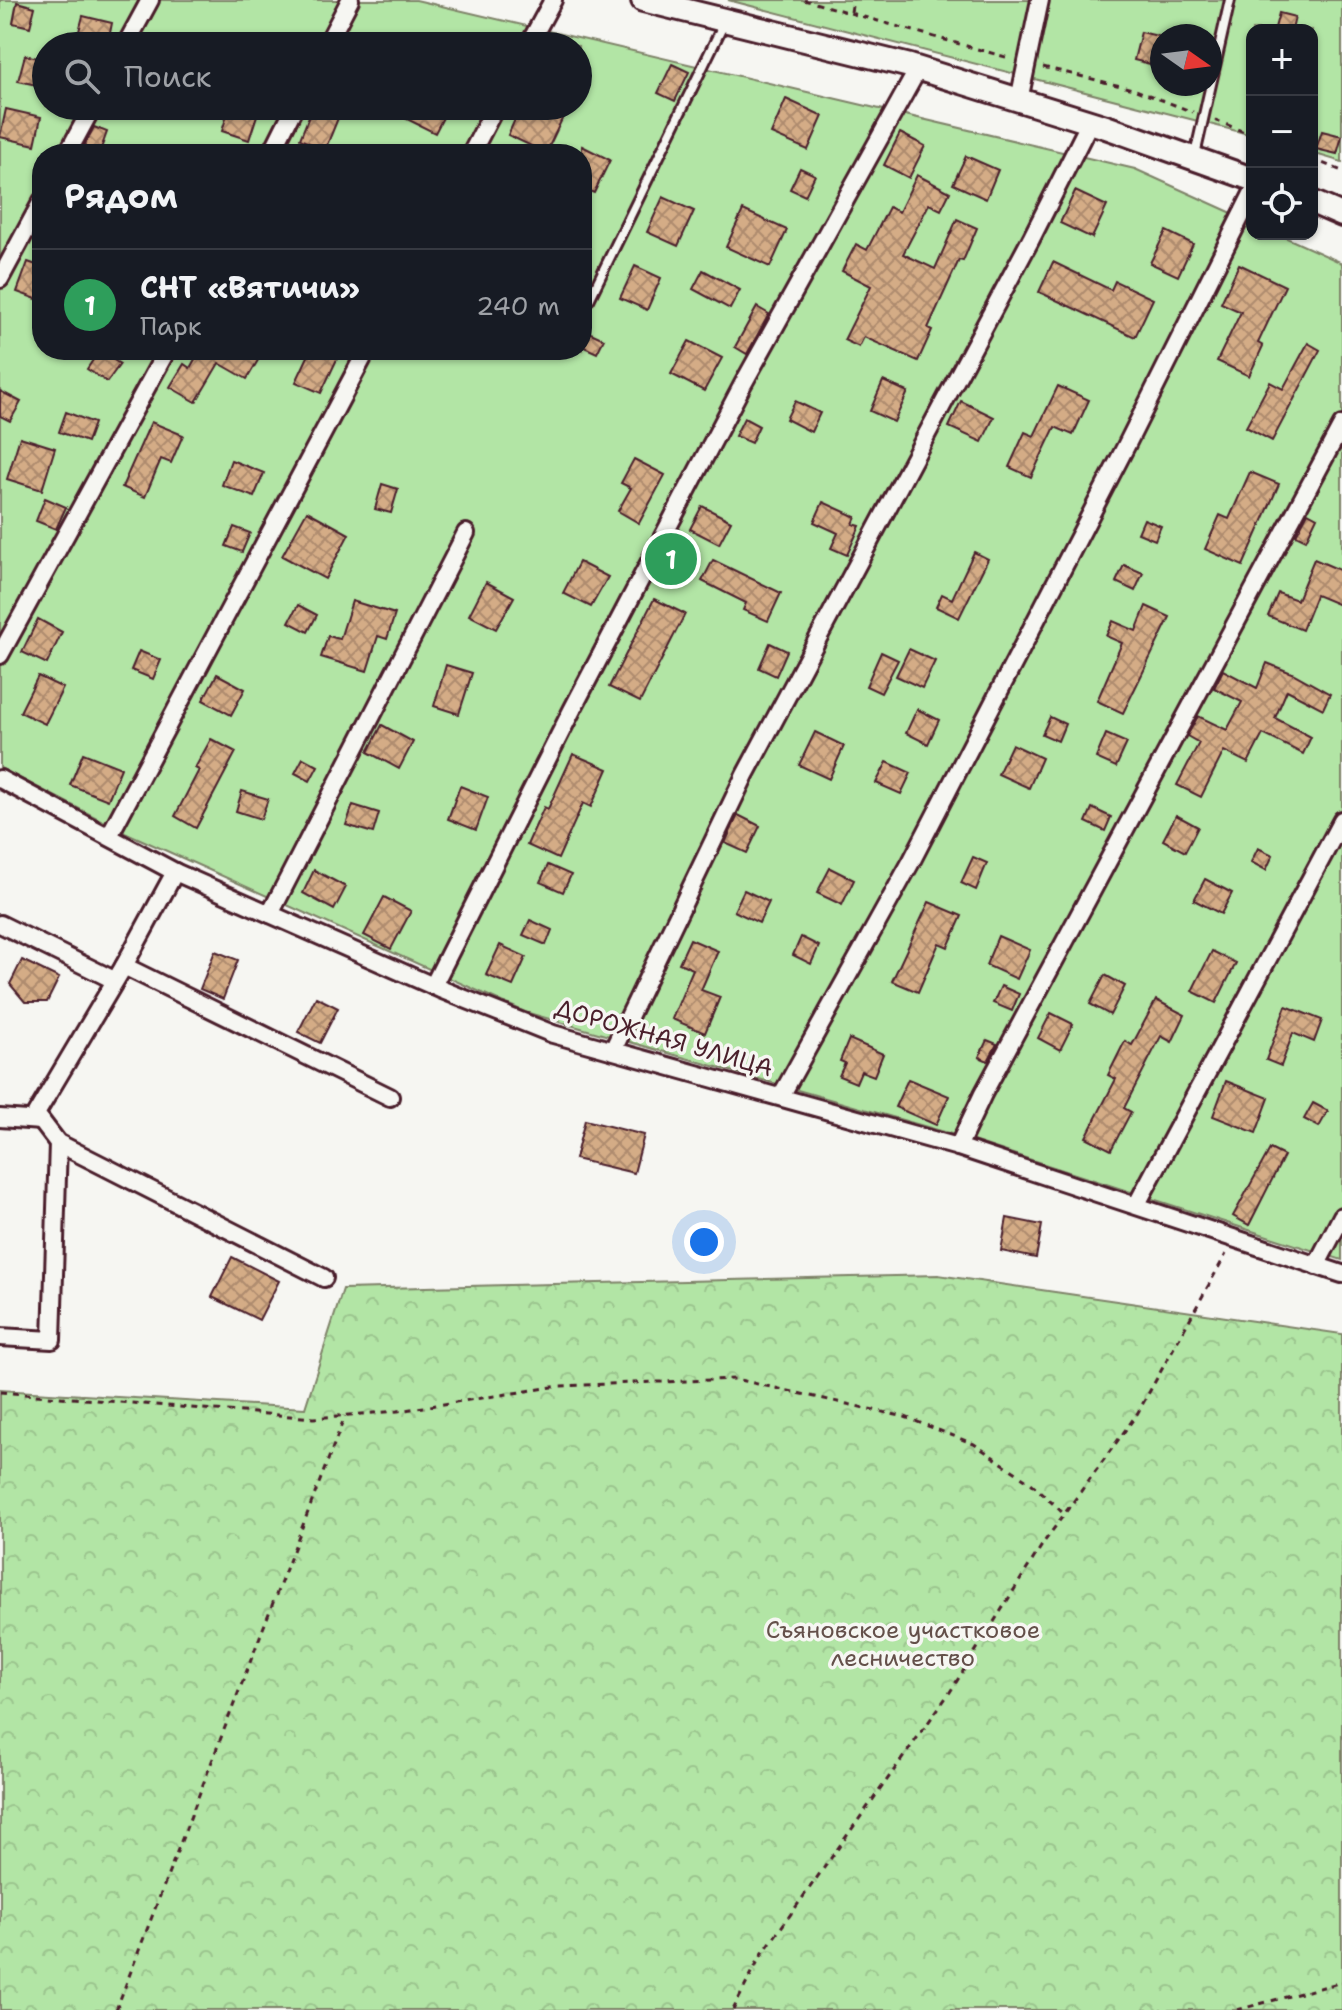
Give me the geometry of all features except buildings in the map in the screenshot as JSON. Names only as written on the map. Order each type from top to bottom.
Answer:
[{"type":"main road","points":[[651,1],[918,69],[1090,122],[1246,177]]},
{"type":"main road","points":[[1318,205],[1342,215]]},
{"type":"street","points":[[133,32],[150,0]]},
{"type":"street","points":[[333,32],[350,0]]},
{"type":"street","points":[[536,32],[553,0]]},
{"type":"street","points":[[1019,100],[1040,0]]},
{"type":"street","points":[[433,986],[572,710],[729,411],[918,69]]},
{"type":"street","points":[[72,144],[85,120]]},
{"type":"street","points":[[276,144],[288,120]]},
{"type":"street","points":[[476,144],[489,120]]},
{"type":"street","points":[[613,1050],[745,775],[1031,239],[1090,122]]},
{"type":"street","points":[[781,1096],[911,862],[1246,206]]},
{"type":"street","points":[[0,279],[32,220]]},
{"type":"street","points":[[0,655],[162,360]]},
{"type":"street","points":[[109,836],[362,360]]},
{"type":"street","points":[[958,1147],[990,1080],[1342,425]]},
{"type":"street","points":[[270,914],[466,533]]},
{"type":"street","name":"ДОРОЖНАЯ УЛИЦА","points":[[0,779],[175,872],[433,986],[553,1034],[958,1147],[1342,1274]]},
{"type":"street","points":[[1137,1204],[1342,820]]},
{"type":"street","points":[[175,872],[36,1114],[58,1143],[324,1278]]},
{"type":"street","points":[[0,924],[119,973],[390,1097]]},
{"type":"street","points":[[0,1118],[41,1121]]},
{"type":"street","points":[[0,1337],[52,1340],[58,1143]]},
{"type":"street","points":[[1316,1266],[1342,1216]]},
{"type":"lane","points":[[1195,158],[1230,0]]},
{"type":"lane","points":[[592,294],[725,21]]},
{"type":"path","points":[[850,13],[853,0]]},
{"type":"path","points":[[1318,161],[1342,171]]},
{"type":"path","points":[[733,2010],[760,1957],[950,1692],[1044,1542],[1137,1414],[1236,1237]]},
{"type":"path","points":[[0,1392],[313,1418],[398,1411],[559,1386],[735,1379],[905,1417],[974,1444],[1030,1482],[1064,1514]]},
{"type":"path","points":[[116,2010],[345,1416]]},
{"type":"path","points":[[1237,2010],[1342,1982]]},
{"type":"green space","points":[[0,0],[416,0],[552,32],[32,32],[32,120],[592,120],[592,41],[1135,169],[1246,219],[1246,240],[1291,240],[1342,263],[1342,1260],[948,1133],[525,1012],[120,830],[0,768]]},
{"type":"green space","points":[[728,0],[1342,0],[1342,162],[1318,155],[1318,24],[1246,24],[1246,133]]},
{"type":"green space","name":"Съяновское участковое лесничество","points":[[938,1275],[1342,1334],[1342,2010],[0,2010],[0,1390],[305,1408],[343,1289]]},
{"type":"place","name":"СНТ «Вятичи»","points":[[671,559]]}]
